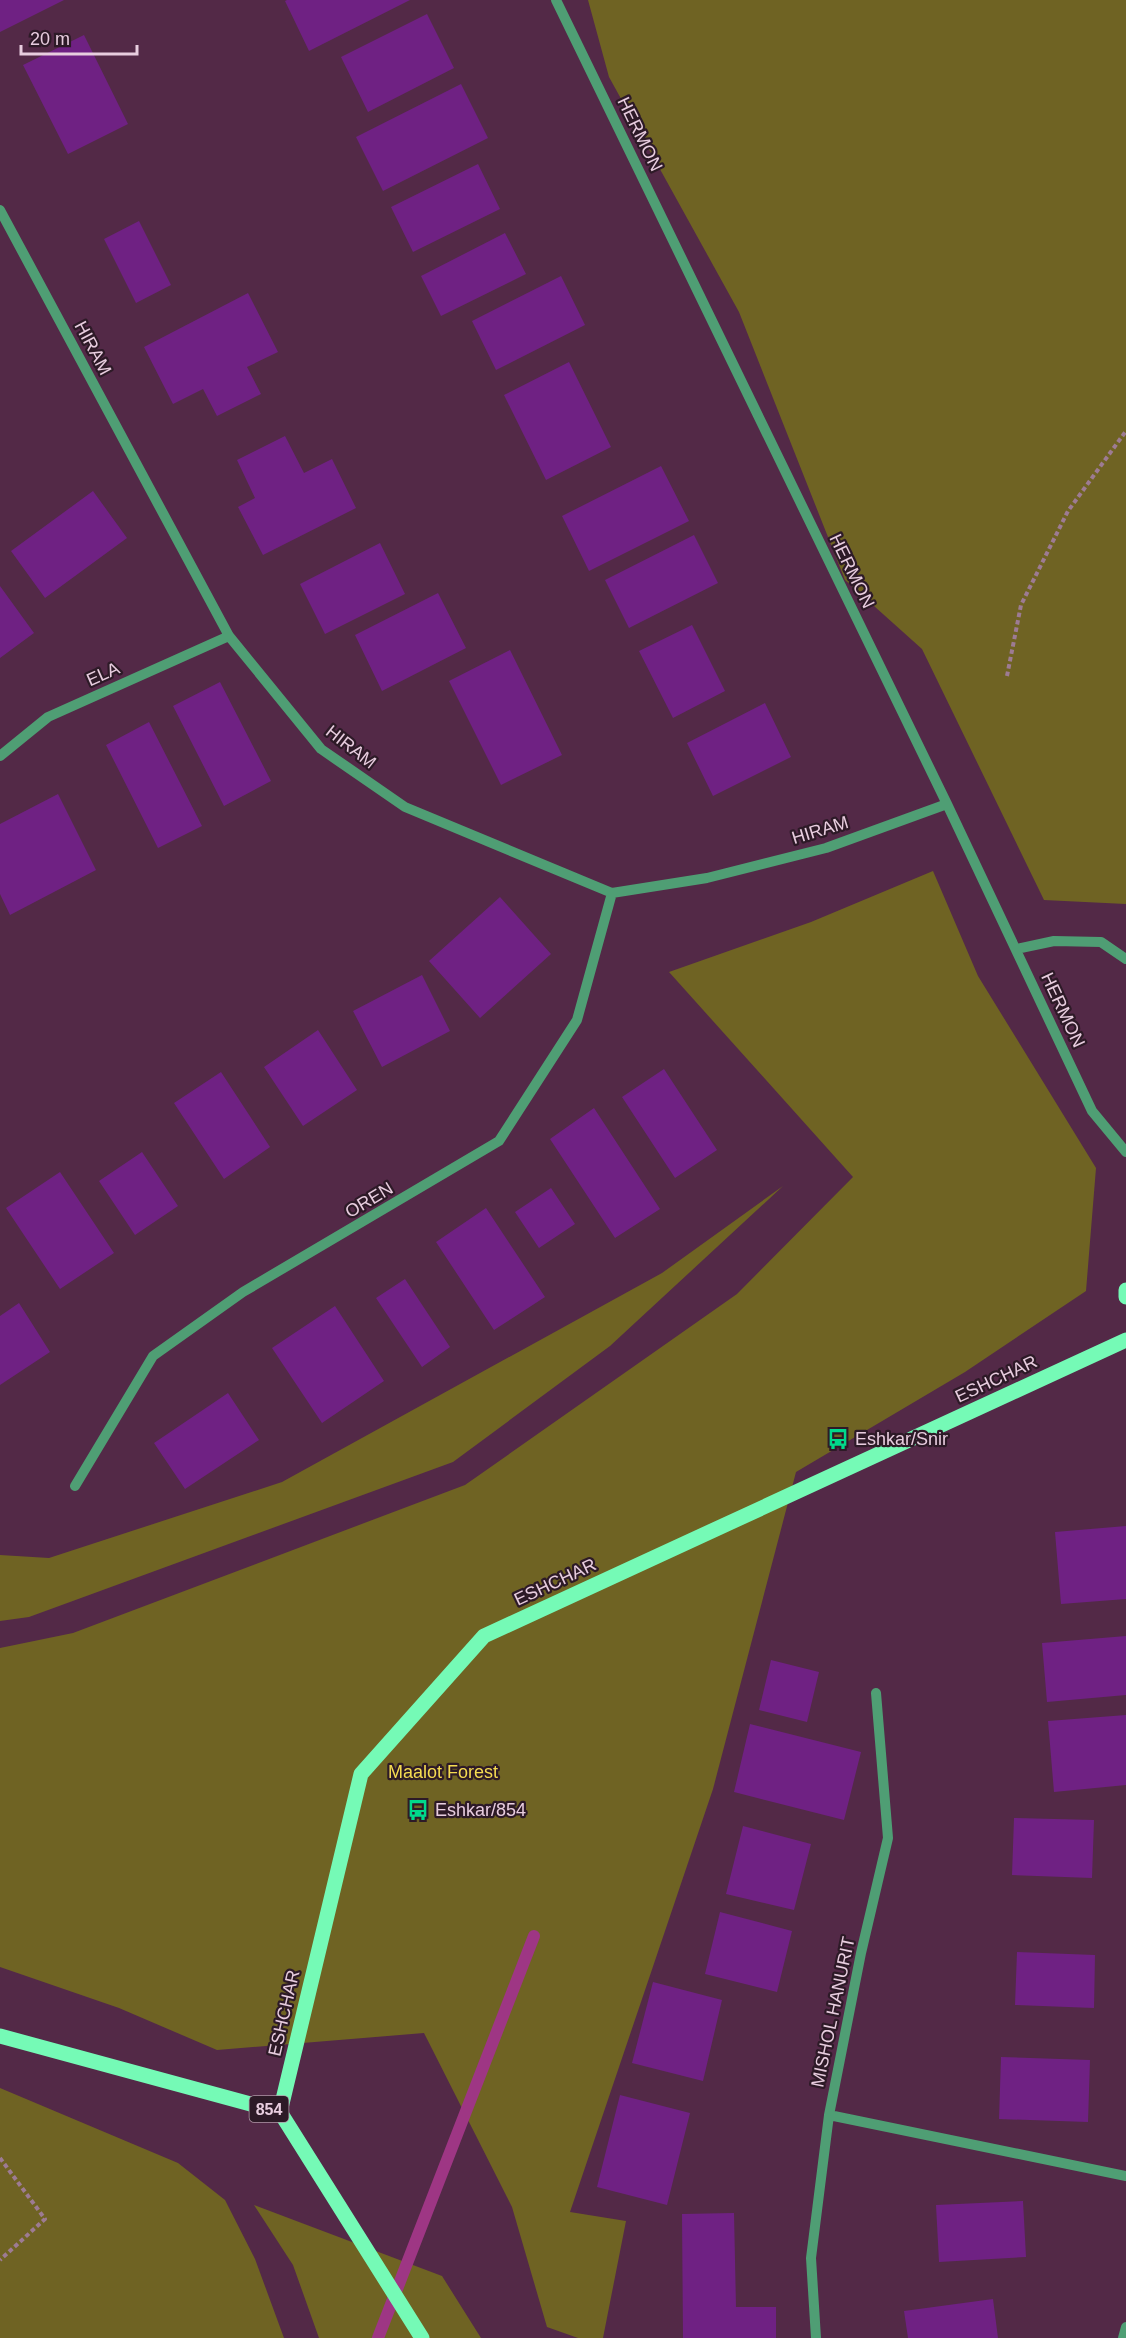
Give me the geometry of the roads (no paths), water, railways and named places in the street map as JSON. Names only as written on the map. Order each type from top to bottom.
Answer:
[{"type":"main road","points":[[1126,1290],[1126,1297]]},
{"type":"main road","name":"ESHCHAR","points":[[280,2112],[361,1774],[484,1636],[1126,1340]]},
{"type":"main road","name":"854","points":[[0,2036],[280,2112],[422,2338]]},
{"type":"street","name":"HERMON","points":[[556,0],[947,804],[1092,1111],[1126,1152]]},
{"type":"street","name":"HIRAM","points":[[0,210],[229,636],[321,749],[405,807],[612,893],[707,878],[826,848],[947,804]]},
{"type":"street","name":"ELA","points":[[0,756],[48,717],[229,636]]},
{"type":"street","name":"OREN","points":[[75,1486],[153,1356],[243,1292],[499,1141],[578,1020],[612,893]]},
{"type":"street","points":[[1016,949],[1054,941],[1101,942],[1126,959]]},
{"type":"street","name":"MISHOL HANURIT","points":[[816,2338],[811,2258],[829,2115],[861,1953],[888,1838],[876,1693]]},
{"type":"street","points":[[829,2115],[1126,2176]]},
{"type":"street","points":[[1123,2338],[1126,2328]]},
{"type":"waterway","points":[[378,2338],[534,1936]]},
{"type":"place","name":"Eshkar/Snir","points":[[838,1439]]},
{"type":"place","name":"Eshkar/854","points":[[418,1810]]},
{"type":"park label","name":"Maalot Forest","points":[[443,1772]]}]
